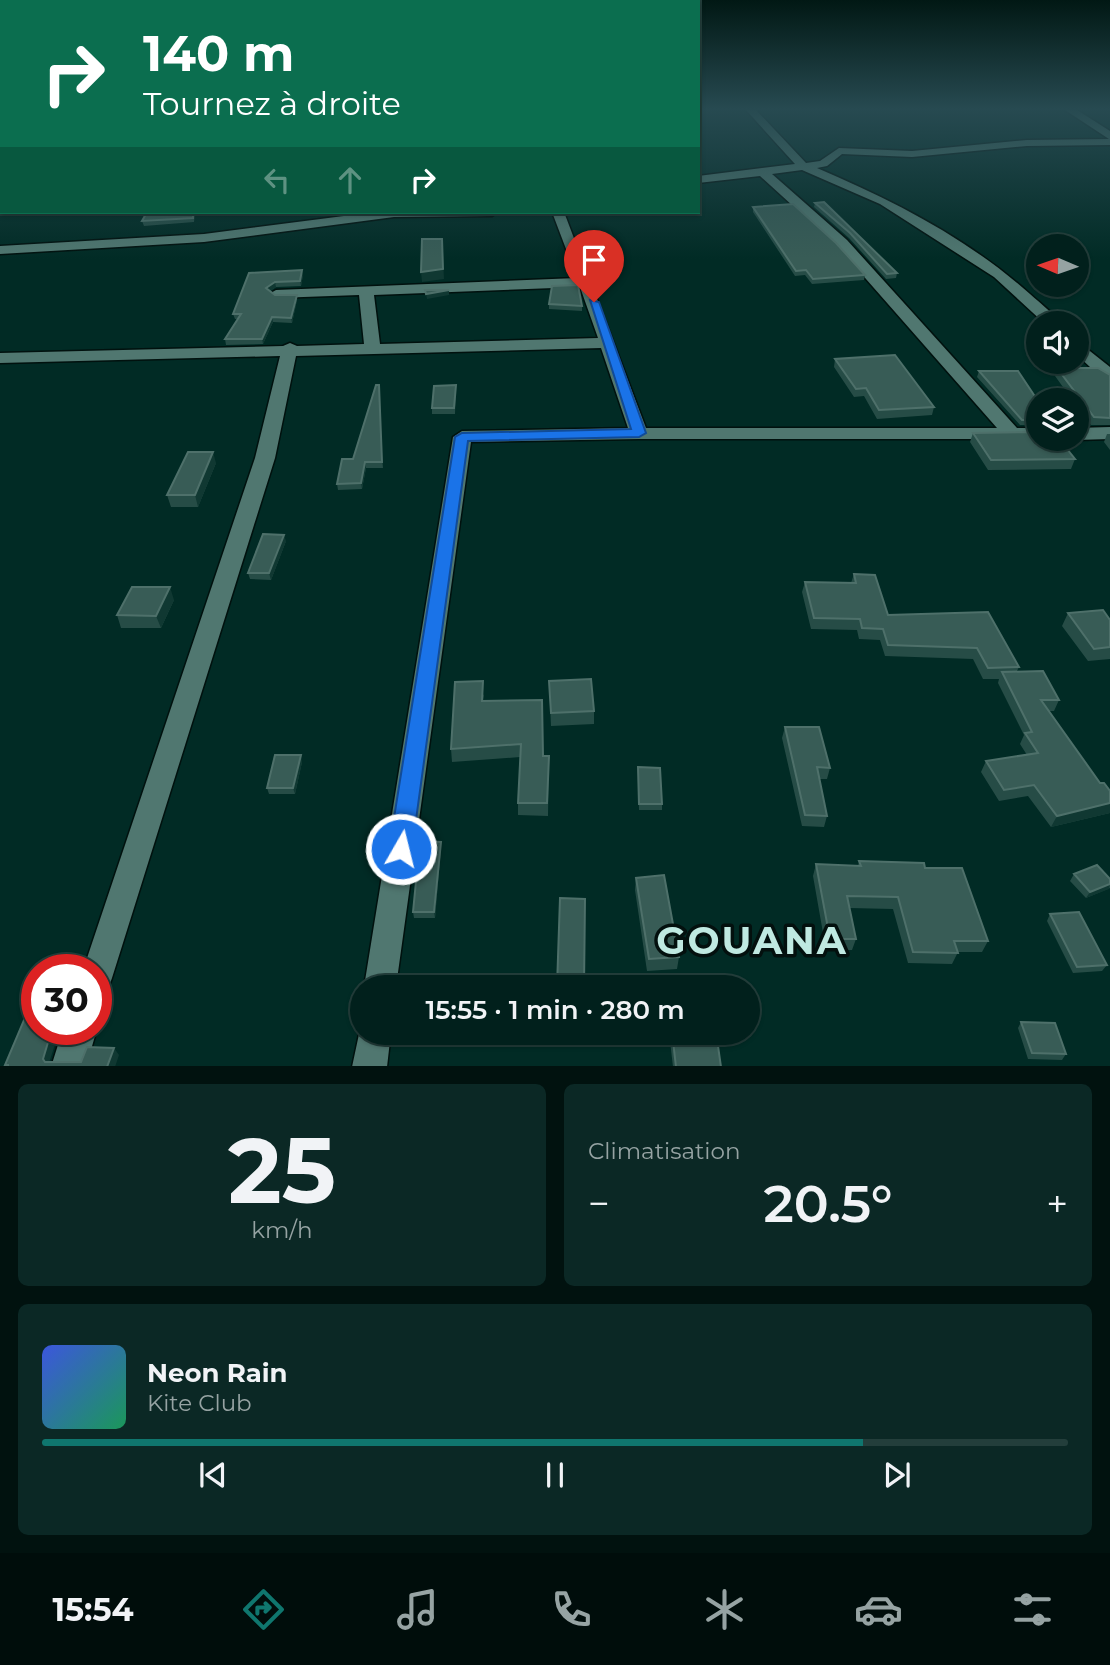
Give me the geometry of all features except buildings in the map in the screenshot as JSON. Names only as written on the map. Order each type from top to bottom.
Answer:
[{"type":"street","points":[[797,160],[804,167],[884,201],[923,223],[999,274],[1040,311]]},
{"type":"street","points":[[700,180],[804,167],[831,160]]},
{"type":"street","points":[[763,172],[842,243],[1012,434]]},
{"type":"street","points":[[0,250],[204,238],[362,214]]},
{"type":"street","points":[[559,214],[586,282],[639,433]]},
{"type":"street","points":[[276,294],[586,282]]},
{"type":"street","points":[[366,290],[373,349]]},
{"type":"street","points":[[0,358],[290,348],[373,349],[608,343]]},
{"type":"street","points":[[104,954],[265,458],[290,348]]},
{"type":"street","points":[[1089,357],[1110,376]]},
{"type":"street","points":[[382,975],[462,437],[639,433],[1026,434]]},
{"type":"street","points":[[1089,433],[1110,433]]},
{"type":"street","points":[[68,1066],[75,1045]]},
{"type":"street","points":[[369,1066],[372,1045]]},
{"type":"district","name":"GOUANA","points":[[752,941]]},
{"type":"route","points":[[401,849],[462,437],[639,433],[594,302]]}]
